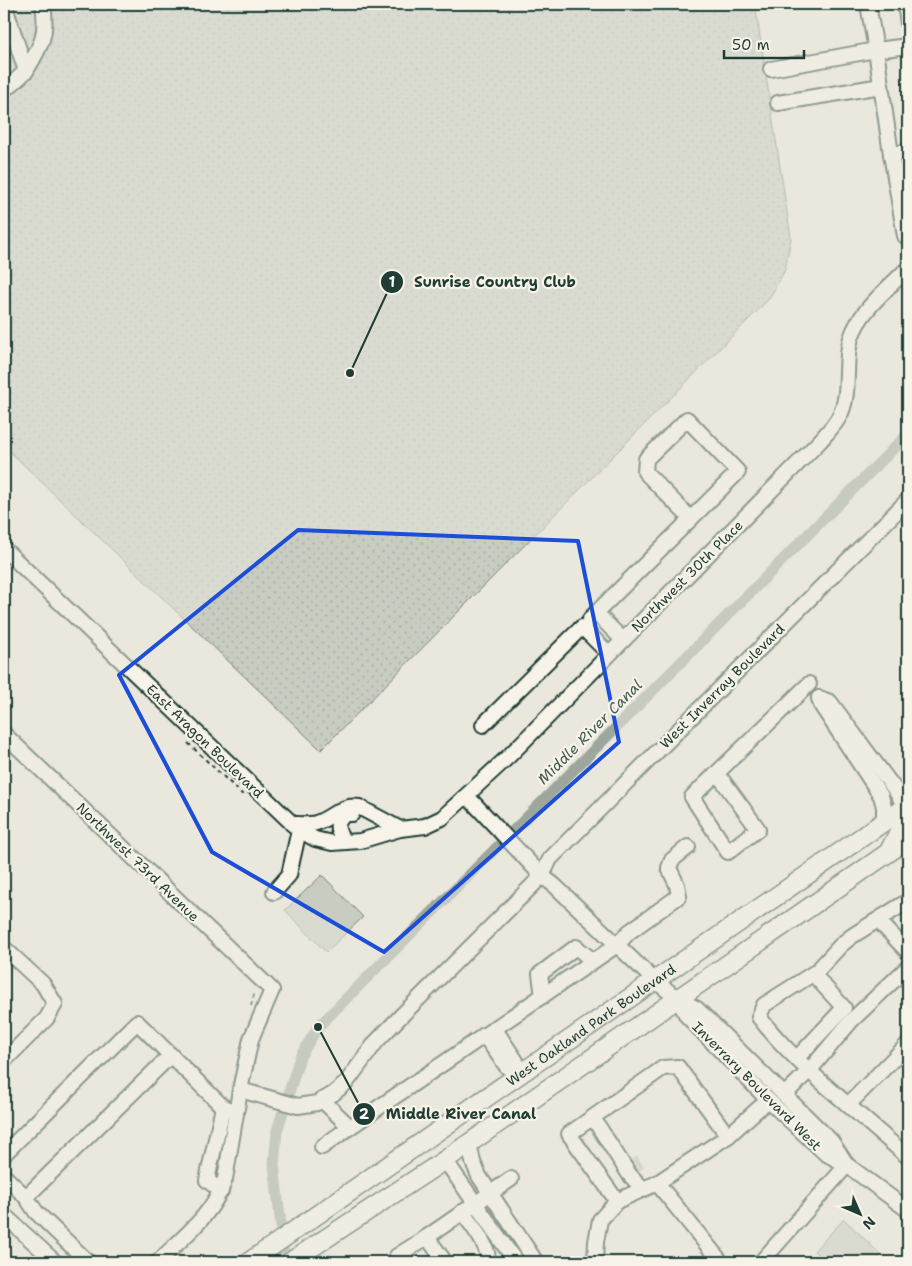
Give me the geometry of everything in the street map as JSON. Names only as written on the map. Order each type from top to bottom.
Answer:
[{"type":"main road","name":"West Oakland Park Boulevard","points":[[256,1257],[459,1115],[515,1071],[654,980],[906,806]]},
{"type":"main road","points":[[888,853],[899,834],[906,806]]},
{"type":"main road","name":"West Oakland Park Boulevard","points":[[290,1262],[445,1160],[908,839]]},
{"type":"main road","points":[[445,1160],[442,1146],[446,1134],[459,1115]]},
{"type":"street","points":[[4,4],[26,71]]},
{"type":"street","points":[[4,89],[26,71],[43,42],[46,18],[43,4]]},
{"type":"street","points":[[868,4],[891,154],[906,236]]},
{"type":"street","points":[[771,69],[908,46]]},
{"type":"street","points":[[778,103],[881,86]]},
{"type":"street","points":[[891,154],[908,152]]},
{"type":"street","name":"Northwest 30th Place","points":[[442,818],[467,796],[820,441],[839,417],[845,399],[846,356],[851,337],[861,317],[908,268]]},
{"type":"street","points":[[483,725],[691,519],[738,472],[687,418],[646,460],[645,472],[691,519]]},
{"type":"street","name":"West Inverray Boulevard","points":[[322,1100],[346,1083],[376,1042],[542,876],[550,859],[908,500]]},
{"type":"street","name":"East Aragon Boulevard","points":[[4,549],[295,827],[315,839],[332,843],[360,841],[400,829],[425,826],[442,818]]},
{"type":"street","points":[[596,613],[623,640]]},
{"type":"street","points":[[582,627],[609,654]]},
{"type":"street","points":[[717,773],[758,829],[728,852],[692,797],[808,684]]},
{"type":"street","points":[[884,822],[884,806],[881,796],[821,705],[819,698],[830,702],[906,806]]},
{"type":"street","name":"Northwest 73rd Avenue","points":[[4,734],[272,990],[251,1039],[240,1090]]},
{"type":"street","name":"Inverrary Boulevard West","points":[[467,796],[542,876],[554,885],[654,980],[677,998],[697,1009],[831,1141],[847,1164]]},
{"type":"street","points":[[274,892],[289,875],[295,827],[315,823],[345,807],[352,806],[359,807],[400,829]]},
{"type":"street","points":[[343,841],[337,830],[339,820],[345,814],[364,816],[370,814]]},
{"type":"street","points":[[322,1147],[350,1126],[617,945],[629,932],[678,896],[677,885],[670,868],[672,860],[688,847]]},
{"type":"street","points":[[908,901],[841,945],[812,974],[764,1005],[759,1017],[770,1032],[809,1071],[908,1157]]},
{"type":"street","points":[[878,920],[908,952]]},
{"type":"street","points":[[543,996],[540,974],[576,947],[593,961]]},
{"type":"street","points":[[4,948],[43,984],[55,1004],[47,1018],[4,1062]]},
{"type":"street","points":[[796,1058],[908,967]]},
{"type":"street","points":[[784,1095],[809,1071],[840,1023],[844,1008],[812,974]]},
{"type":"street","name":"Inverrary Boulevard West","points":[[677,998],[688,1016],[768,1100],[825,1153],[847,1164],[908,1210]]},
{"type":"street","points":[[4,1154],[137,1022],[230,1110]]},
{"type":"street","points":[[489,1032],[516,1061],[515,1071]]},
{"type":"street","points":[[848,1105],[908,1044]]},
{"type":"street","points":[[26,1197],[171,1055]]},
{"type":"street","points":[[617,1201],[569,1134],[596,1123],[663,1068],[678,1067],[728,1136]]},
{"type":"street","points":[[158,1262],[212,1207],[221,1191],[225,1179],[230,1110],[240,1090],[298,1106],[317,1103],[322,1100],[350,1126]]},
{"type":"street","points":[[595,1262],[600,1220],[617,1201],[650,1186],[728,1136],[768,1100]]},
{"type":"street","points":[[596,1123],[610,1134],[631,1160]]},
{"type":"street","points":[[596,1123],[629,1174],[650,1186]]},
{"type":"street","points":[[469,1143],[473,1162],[479,1176],[536,1262]]},
{"type":"street","points":[[445,1160],[516,1262]]},
{"type":"street","points":[[761,1262],[847,1164]]},
{"type":"street","points":[[639,1172],[721,1262]]},
{"type":"street","points":[[4,1176],[26,1197],[36,1212],[88,1262]]},
{"type":"street","points":[[395,1260],[511,1179]]},
{"type":"street","points":[[462,1212],[487,1249],[489,1258],[487,1262]]},
{"type":"street","points":[[4,1215],[55,1262]]},
{"type":"street","points":[[427,1237],[445,1262]]},
{"type":"path","points":[[908,519],[905,529],[908,540]]},
{"type":"highlighted area","points":[[298,530],[578,541],[619,742],[384,952],[212,852],[119,675]]},
{"type":"shaded area","points":[[4,4],[755,4],[791,238],[785,270],[769,299],[321,750],[4,446]]},
{"type":"shaded area","points":[[322,875],[363,917],[326,952],[285,910]]},
{"type":"shaded area","points":[[844,1219],[881,1255],[874,1262],[825,1262],[814,1251]]},
{"type":"waterway","name":"Middle River Canal","points":[[285,1262],[274,1164],[277,1131],[300,1057],[318,1027],[908,434]]},
{"type":"tunnel","points":[[631,1160],[639,1172]]},
{"type":"place","name":"Sunrise Country Club","points":[[350,373]]},
{"type":"place","name":"Middle River Canal","points":[[318,1027]]}]
